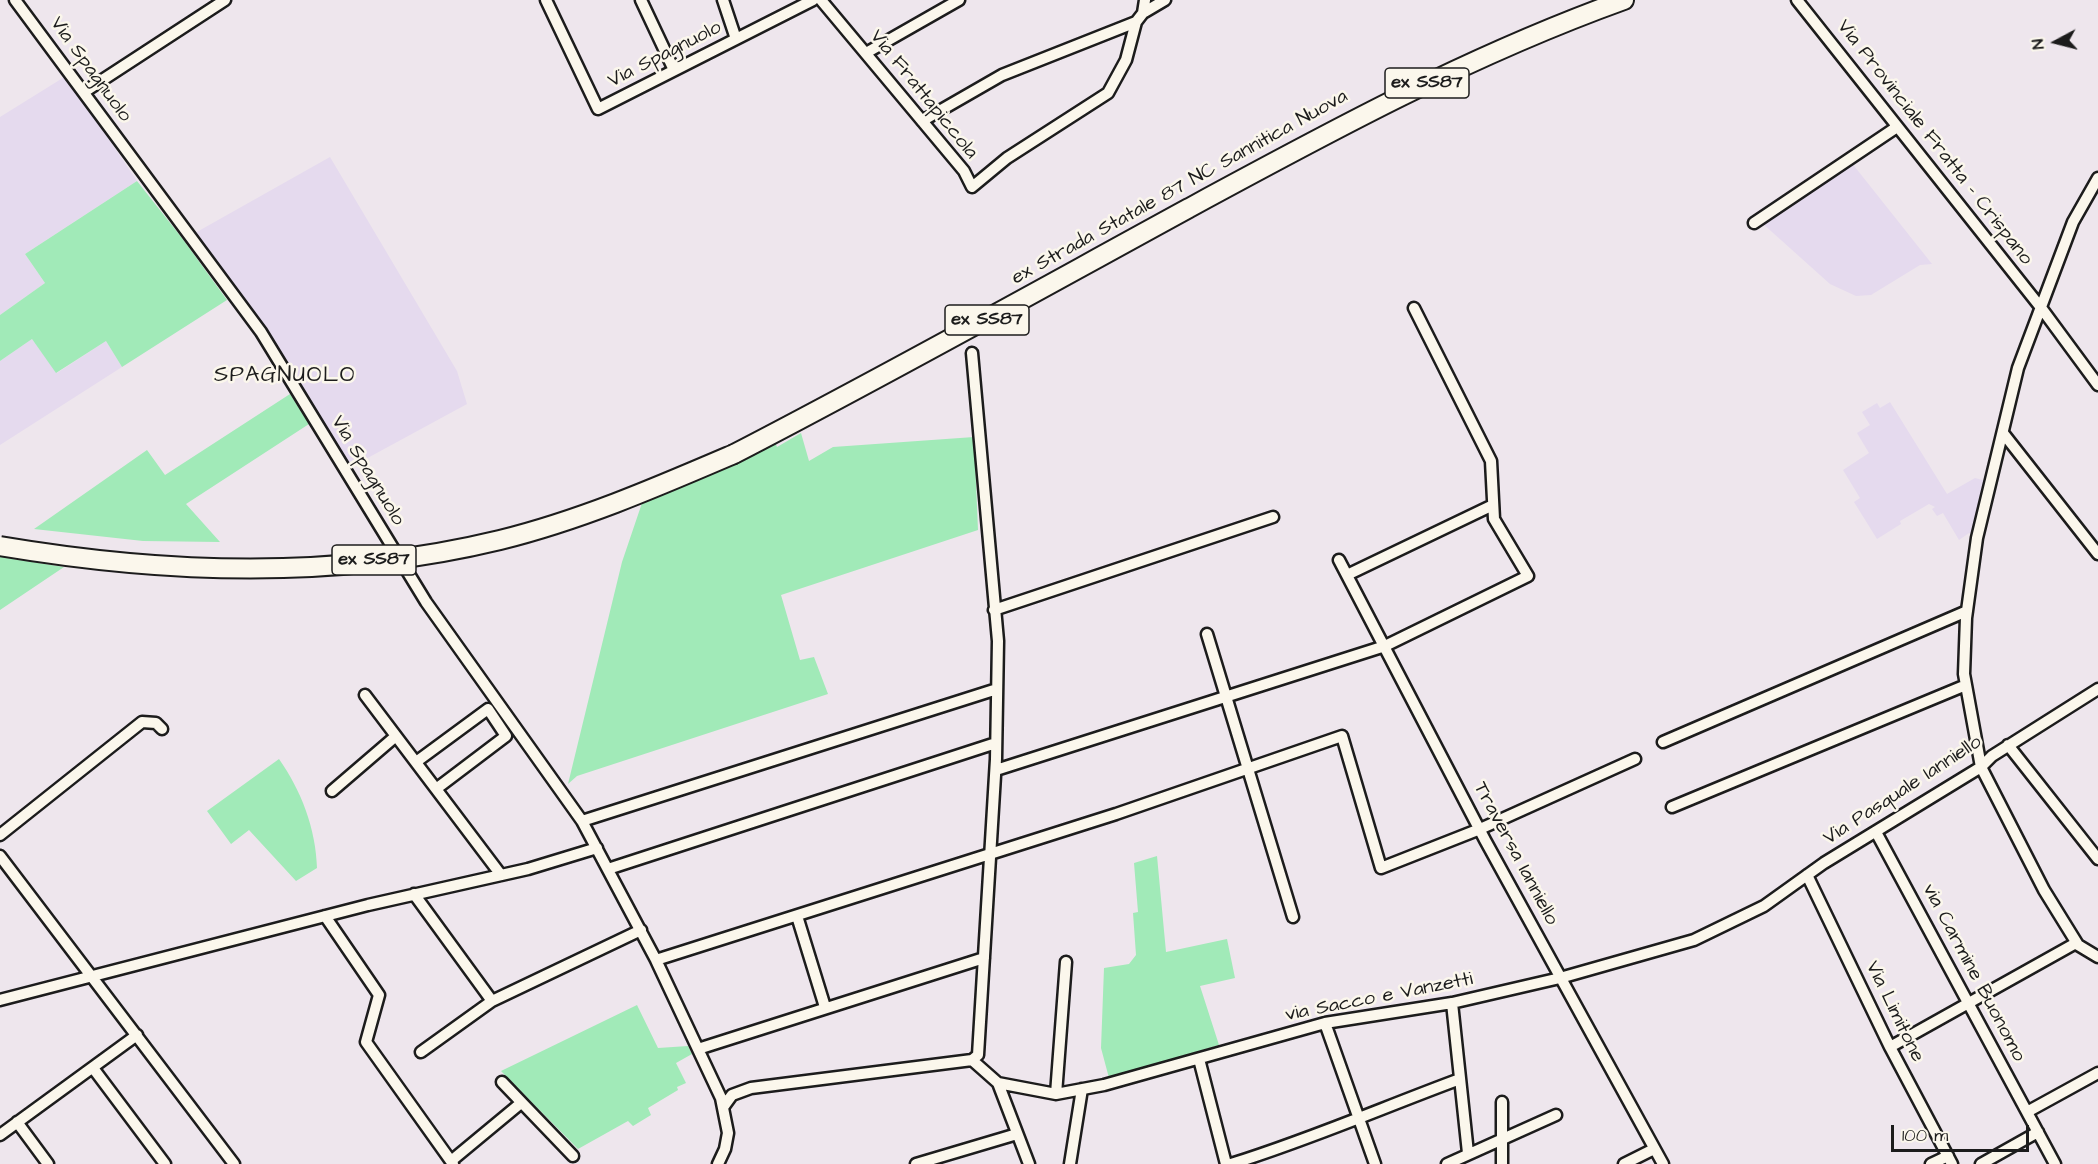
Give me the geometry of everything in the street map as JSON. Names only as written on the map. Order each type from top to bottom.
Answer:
[{"type":"highway","name":"ex Strada Statale 87 NC Sannitica Nuova","points":[[0,546],[102,562],[180,568],[294,569],[421,555],[509,537],[580,516],[734,454],[906,365],[1376,107],[1489,53],[1623,0]]},
{"type":"street","name":"Via Spagnuolo","points":[[15,0],[261,332],[426,602],[582,822],[641,930],[724,1106],[728,1133],[725,1149],[718,1164]]},
{"type":"street","points":[[84,92],[225,0]]},
{"type":"street","name":"Via Spagnuolo","points":[[546,0],[597,109],[813,0]]},
{"type":"street","points":[[641,0],[674,70]]},
{"type":"street","points":[[723,0],[736,39]]},
{"type":"street","name":"Via Frattapiccola","points":[[821,0],[964,171],[972,187],[1007,158],[1108,93],[1126,60],[1140,18]]},
{"type":"street","points":[[866,53],[959,0]]},
{"type":"street","points":[[1140,18],[1144,0]]},
{"type":"street","points":[[922,121],[1002,75],[1140,18],[1165,0]]},
{"type":"street","name":"Via Provinciale Fratta - Crispano","points":[[1797,0],[2042,309],[2098,385]]},
{"type":"street","points":[[1754,223],[1897,127]]},
{"type":"street","points":[[2098,178],[2073,222],[2018,368],[1977,538],[1967,611],[1964,674],[1981,767],[2044,890],[2076,943],[2098,957]]},
{"type":"street","points":[[996,770],[1385,646],[1528,576],[1494,519],[1491,461],[1414,308]]},
{"type":"street","points":[[724,1106],[727,1100],[739,1091],[778,1083],[972,1060],[978,1055],[996,770],[998,641],[972,353]]},
{"type":"street","points":[[2002,433],[2098,554]]},
{"type":"street","points":[[1347,575],[1493,505]]},
{"type":"street","points":[[994,610],[1273,517]]},
{"type":"street","name":"Traversa Ianniello","points":[[1339,560],[1480,829],[1663,1164]]},
{"type":"street","points":[[1663,742],[1967,611]]},
{"type":"street","points":[[1207,634],[1250,769],[1293,917]]},
{"type":"street","points":[[1672,807],[1966,685]]},
{"type":"street","points":[[582,822],[997,689]]},
{"type":"street","name":"Via Pasquale Ianniello","points":[[1728,923],[1764,906],[1807,875],[1981,767],[2008,745],[2098,689]]},
{"type":"street","points":[[365,695],[501,875]]},
{"type":"street","points":[[416,762],[488,709],[506,736],[436,789]]},
{"type":"street","points":[[0,835],[142,722],[156,723],[162,729]]},
{"type":"street","points":[[332,791],[396,736]]},
{"type":"street","points":[[656,960],[991,854],[1250,769],[1342,736],[1382,868],[1480,829],[1635,759]]},
{"type":"street","points":[[608,869],[996,743]]},
{"type":"street","points":[[2008,745],[2098,859]]},
{"type":"street","name":"via Carmine Buonomo","points":[[1876,832],[2055,1164]]},
{"type":"street","points":[[0,1000],[597,849]]},
{"type":"street","points":[[0,856],[234,1164]]},
{"type":"street","name":"Via Limitone","points":[[1807,875],[1890,1047],[1950,1160]]},
{"type":"street","points":[[414,894],[492,1001]]},
{"type":"street","points":[[325,916],[379,995],[366,1042],[452,1163],[522,1103]]},
{"type":"street","points":[[797,916],[825,1006]]},
{"type":"street","name":"via Sacco e Vanzetti","points":[[998,1083],[1056,1094],[1082,1089],[1325,1023],[1452,1003],[1560,978],[1694,940],[1728,923]]},
{"type":"street","points":[[421,1052],[492,1001],[641,930]]},
{"type":"street","points":[[1890,1047],[2076,943]]},
{"type":"street","points":[[698,1048],[825,1006],[984,958]]},
{"type":"street","points":[[1056,1094],[1065,962]]},
{"type":"street","points":[[1452,1003],[1468,1154]]},
{"type":"street","points":[[1325,1023],[1375,1164]]},
{"type":"street","points":[[0,1135],[137,1035]]},
{"type":"street","points":[[1199,1059],[1226,1164]]},
{"type":"street","points":[[972,1060],[998,1083],[1029,1164]]},
{"type":"street","points":[[93,1068],[165,1164]]},
{"type":"street","points":[[2027,1112],[2098,1073]]},
{"type":"street","points":[[1231,1164],[1293,1145],[1358,1117],[1460,1079]]},
{"type":"street","points":[[502,1082],[573,1156]]},
{"type":"street","points":[[1070,1164],[1082,1089]]},
{"type":"street","points":[[1502,1102],[1502,1164]]},
{"type":"street","points":[[1447,1164],[1556,1115]]},
{"type":"street","points":[[17,1122],[48,1164]]},
{"type":"street","points":[[1981,1164],[2038,1132]]},
{"type":"street","points":[[916,1164],[1017,1134]]},
{"type":"street","points":[[1624,1164],[1654,1149]]},
{"type":"street","points":[[1931,1164],[1950,1160]]},
{"type":"shaded area","points":[[66,76],[137,181],[25,254],[45,283],[0,315],[0,117]]},
{"type":"shaded area","points":[[330,157],[457,371],[467,404],[351,467],[291,368],[234,284],[195,233]]},
{"type":"shaded area","points":[[1851,162],[1932,264],[1920,265],[1871,295],[1856,296],[1830,284],[1762,223]]},
{"type":"shaded area","points":[[32,339],[57,373],[106,341],[122,367],[0,445],[0,361]]},
{"type":"shaded area","points":[[1890,402],[1947,494],[1975,478],[1986,481],[1974,534],[1969,533],[1959,540],[1943,513],[1937,516],[1932,509],[1935,507],[1929,504],[1900,521],[1901,524],[1877,539],[1854,502],[1860,498],[1843,470],[1869,453],[1857,433],[1870,425],[1862,412],[1877,403],[1880,408]]},
{"type":"green space","points":[[137,181],[227,300],[122,367],[106,341],[56,373],[32,339],[0,361],[0,315],[45,283],[25,254]]},
{"type":"green space","points":[[290,394],[309,424],[186,504],[220,542],[143,541],[34,529],[147,450],[165,475]]},
{"type":"green space","points":[[801,433],[809,461],[833,447],[974,437],[978,530],[781,595],[800,660],[814,657],[828,694],[577,776],[568,784],[622,562],[642,503],[775,442],[777,447]]},
{"type":"green space","points":[[0,556],[7,558],[64,567],[0,610]]},
{"type":"green space","points":[[279,759],[306,810],[316,853],[317,868],[296,881],[249,830],[231,844],[207,811]]},
{"type":"green space","points":[[1157,856],[1166,952],[1227,939],[1235,978],[1200,986],[1219,1045],[1109,1078],[1101,1048],[1104,968],[1129,964],[1136,955],[1133,913],[1138,912],[1134,863]]},
{"type":"green space","points":[[637,1005],[658,1048],[688,1046],[692,1054],[676,1063],[686,1083],[648,1108],[651,1115],[633,1126],[628,1121],[578,1149],[501,1071]]},
{"type":"district","name":"SPAGNUOLO","points":[[285,376]]}]
